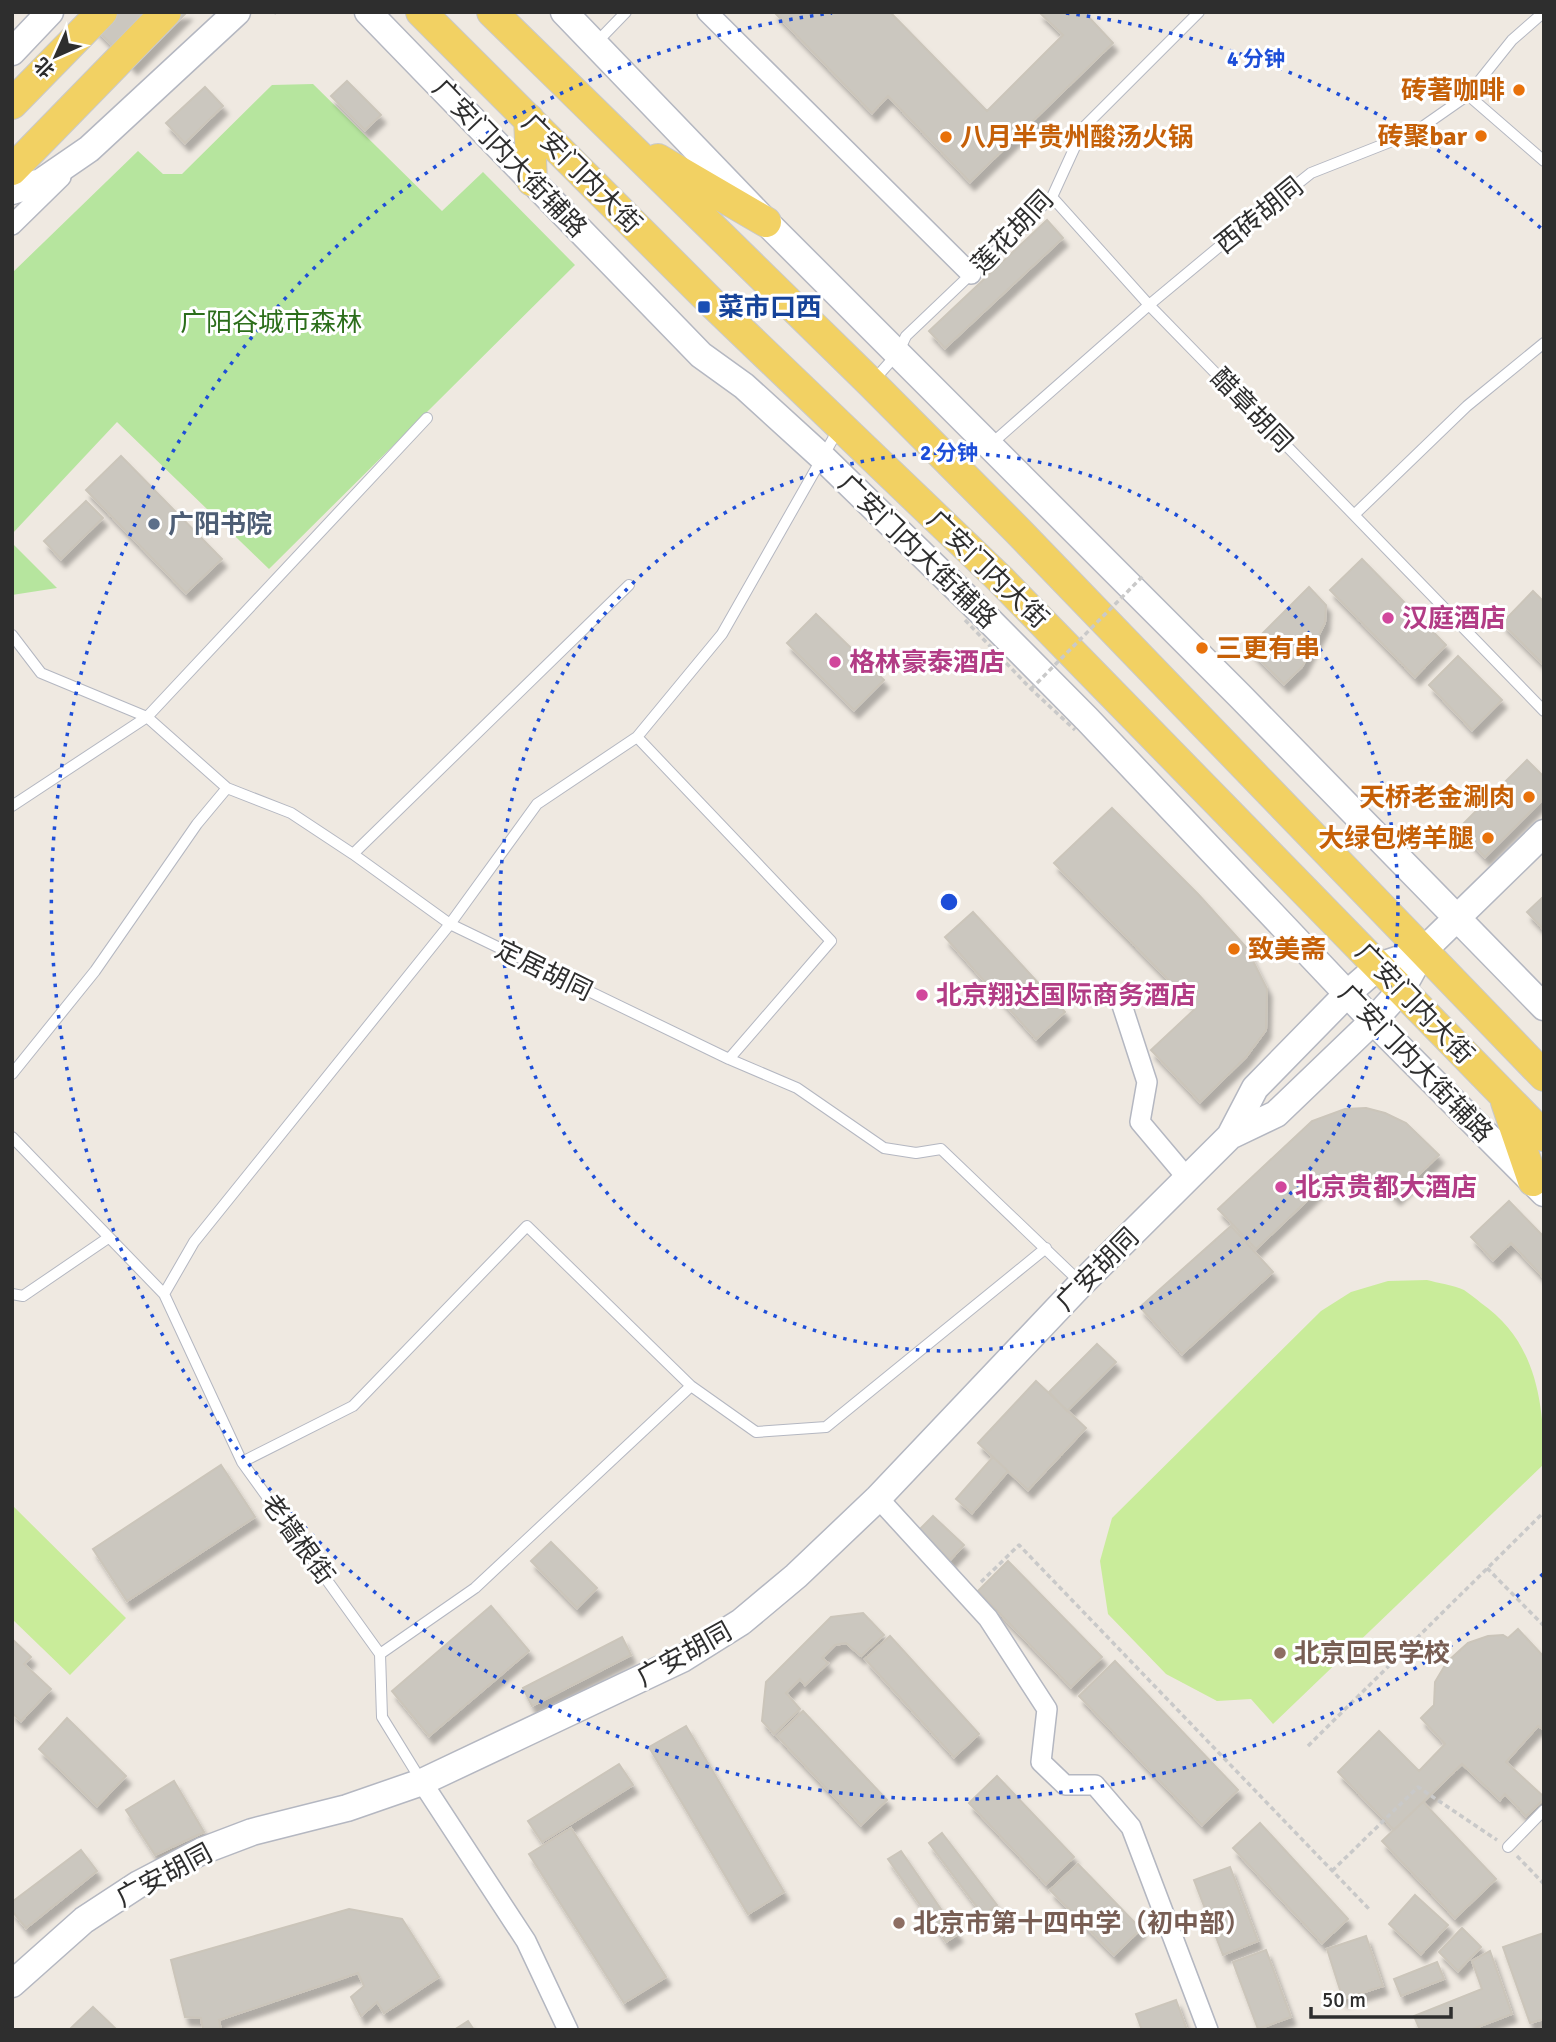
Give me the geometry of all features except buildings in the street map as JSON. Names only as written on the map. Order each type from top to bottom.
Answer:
[{"type":"main road","points":[[12,104],[102,12]]},
{"type":"main road","points":[[12,170],[166,12]]},
{"type":"main road","name":"广安门内大街","points":[[421,12],[710,301],[1000,579],[1544,1136]]},
{"type":"main road","name":"广安门内大街","points":[[492,12],[871,383],[1027,540],[1544,1076]]},
{"type":"main road","points":[[529,119],[532,181]]},
{"type":"main road","points":[[617,135],[766,222]]},
{"type":"main road","points":[[1502,1092],[1538,1187]]},
{"type":"street","points":[[12,52],[50,12]]},
{"type":"street","points":[[12,225],[89,149],[237,12]]},
{"type":"street","name":"广安门内大街辅路","points":[[368,12],[701,355],[744,386],[822,457],[977,608],[1087,719],[1373,1021],[1538,1187]]},
{"type":"street","points":[[564,12],[766,222],[1238,695],[1544,1007]]},
{"type":"street","points":[[707,12],[971,274]]},
{"type":"street","points":[[12,191],[41,182],[89,149]]},
{"type":"street","points":[[1379,966],[1423,951],[1544,833]]},
{"type":"street","name":"广安胡同","points":[[1230,1136],[1276,1114],[1373,1021],[1402,989],[1423,951]]},
{"type":"street","name":"广安胡同","points":[[12,1984],[84,1920],[139,1884],[202,1851],[252,1832],[347,1808],[422,1782],[682,1660],[741,1622],[796,1576],[878,1498],[1081,1284],[1230,1136],[1255,1088],[1348,993],[1379,966]]},
{"type":"street","points":[[1121,1002],[1147,1082],[1140,1122],[1188,1179]]},
{"type":"street","points":[[878,1498],[988,1618],[1047,1709],[1041,1762],[1065,1785],[1095,1784],[1131,1827],[1208,2030]]},
{"type":"street","points":[[422,1782],[526,1941],[568,2030]]},
{"type":"lane","points":[[595,44],[626,12]]},
{"type":"lane","name":"莲花胡同","points":[[871,383],[898,353],[906,336],[1052,197],[1084,127],[1199,12]]},
{"type":"lane","name":"西砖胡同","points":[[988,446],[1149,305],[1311,173],[1415,132],[1468,95],[1512,40],[1544,12]]},
{"type":"lane","points":[[1468,95],[1544,160]]},
{"type":"lane","name":"醋章胡同","points":[[1052,197],[1149,305],[1544,711]]},
{"type":"lane","points":[[1354,515],[1466,407],[1542,346]]},
{"type":"lane","points":[[12,806],[147,718],[427,418]]},
{"type":"lane","points":[[12,1138],[164,1294],[194,1242],[450,924],[537,804],[637,737],[722,634],[840,426]]},
{"type":"lane","points":[[353,854],[629,585]]},
{"type":"lane","name":"定居胡同","points":[[12,635],[41,673],[147,718],[227,788],[291,813],[450,924],[729,1059],[797,1088],[884,1148],[916,1153],[941,1149],[1081,1284]]},
{"type":"lane","points":[[637,737],[831,941],[729,1059]]},
{"type":"lane","points":[[12,1073],[94,971],[197,824],[227,788]]},
{"type":"lane","points":[[242,1462],[353,1406],[527,1226],[691,1386],[756,1432],[826,1427],[1046,1248]]},
{"type":"lane","points":[[12,1294],[23,1296],[108,1238]]},
{"type":"lane","name":"老墙根街","points":[[164,1294],[242,1462],[380,1654]]},
{"type":"lane","points":[[422,1782],[382,1717],[380,1654],[475,1588],[691,1386]]},
{"type":"lane","points":[[1508,1847],[1544,1810]]},
{"type":"path","points":[[1031,689],[1143,576]]},
{"type":"path","points":[[965,620],[1031,689],[1075,730]]},
{"type":"path","points":[[1308,1745],[1544,1512]]},
{"type":"path","points":[[968,1595],[1019,1545],[1369,1909]]},
{"type":"path","points":[[1487,1568],[1544,1626]]},
{"type":"path","points":[[1332,1871],[1418,1787],[1508,1847],[1544,1884]]},
{"type":"green space","name":"广阳谷城市森林","points":[[313,84],[442,211],[483,172],[575,265],[269,569],[117,422],[12,534],[12,273],[138,151],[163,174],[182,174],[272,85]]},
{"type":"green space","points":[[12,543],[57,588],[12,595]]},
{"type":"green space","points":[[1427,1280],[1464,1290],[1499,1318],[1514,1335],[1525,1354],[1539,1396],[1544,1464],[1273,1724],[1251,1699],[1217,1701],[1166,1674],[1108,1614],[1100,1561],[1112,1518],[1321,1311],[1351,1292],[1388,1281]]},
{"type":"green space","points":[[12,1505],[126,1618],[70,1675],[12,1619]]},
{"type":"place","name":"砖著咖啡","points":[[1519,90]]},
{"type":"place","name":"砖聚bar","points":[[1481,136]]},
{"type":"place","name":"八月半贵州酸汤火锅","points":[[946,137]]},
{"type":"place","name":"菜市口西","points":[[704,307]]},
{"type":"place","name":"广阳书院","points":[[154,524]]},
{"type":"place","name":"汉庭酒店","points":[[1388,618]]},
{"type":"place","name":"三更有串","points":[[1202,648]]},
{"type":"place","name":"格林豪泰酒店","points":[[835,662]]},
{"type":"place","name":"天桥老金涮肉","points":[[1529,797]]},
{"type":"place","name":"大绿包烤羊腿","points":[[1488,838]]},
{"type":"place","name":"致美斋","points":[[1234,949]]},
{"type":"place","name":"北京翔达国际商务酒店","points":[[922,995]]},
{"type":"place","name":"北京贵都大酒店","points":[[1281,1187]]},
{"type":"place","name":"北京回民学校","points":[[1280,1653]]},
{"type":"place","name":"北京市第十四中学（初中部）","points":[[899,1923]]}]
